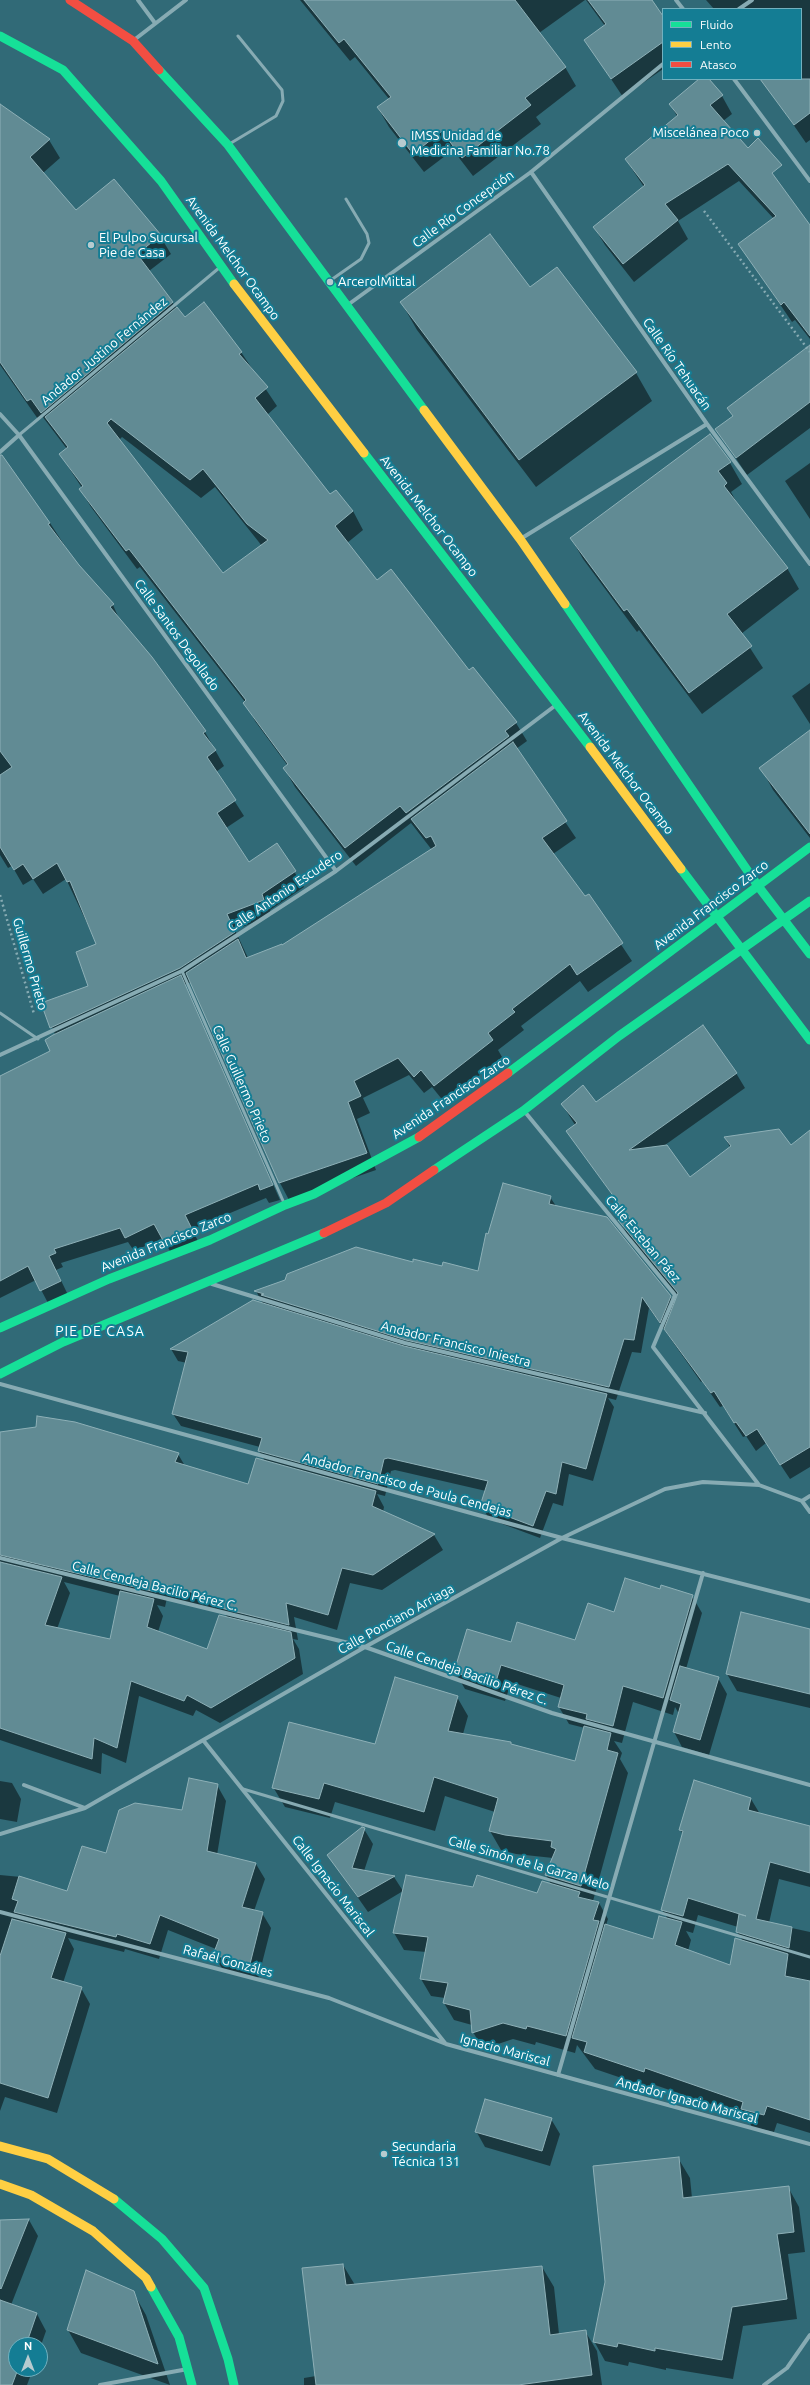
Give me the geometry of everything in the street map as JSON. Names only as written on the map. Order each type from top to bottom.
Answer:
[{"type":"street","points":[[70,0],[133,41],[228,145],[520,539],[758,886],[810,954]]},
{"type":"street","points":[[138,0],[155,23]]},
{"type":"street","points":[[133,41],[186,0]]},
{"type":"street","points":[[676,0],[682,8]]},
{"type":"street","points":[[740,8],[752,0]]},
{"type":"street","name":"Avenida Melchor Ocampo","points":[[0,36],[63,70],[161,181],[220,266],[557,704],[810,1040]]},
{"type":"street","name":"Calle Río Concepción","points":[[347,306],[531,172],[662,65]]},
{"type":"street","points":[[735,80],[810,181]]},
{"type":"street","name":"Calle Río Tehuacán","points":[[531,172],[707,424],[810,564]]},
{"type":"street","name":"Calle Santos Degollado","points":[[0,414],[19,435],[336,871]]},
{"type":"street","points":[[520,539],[707,424]]},
{"type":"street","name":"Andador Justino Fernández","points":[[0,452],[19,435]]},
{"type":"street","name":"Calle Antonio Escudero","points":[[0,1055],[38,1039],[182,971],[336,871],[557,704]]},
{"type":"street","name":"Avenida Francisco Zarco","points":[[0,1328],[109,1279],[210,1240],[284,1204],[314,1194],[412,1142],[506,1075],[810,847]]},
{"type":"street","points":[[0,1374],[63,1342],[312,1238],[386,1204],[524,1111],[619,1036],[743,950],[810,901]]},
{"type":"street","name":"Calle Esteban Páez","points":[[524,1111],[675,1295],[653,1347],[760,1485]]},
{"type":"street","name":"Andador Francisco Iniestra","points":[[206,1282],[405,1343],[705,1413]]},
{"type":"street","name":"Andador Francisco de Paula Cendejas","points":[[0,1384],[562,1538],[810,1601]]},
{"type":"street","name":"Calle Ponciano Arriaga","points":[[0,1834],[85,1808],[365,1648],[562,1538],[665,1489],[703,1482],[760,1485],[802,1501]]},
{"type":"street","points":[[810,1496],[802,1501],[810,1512]]},
{"type":"street","name":"Calle Cendeja Bacilio Pérez C.","points":[[0,1558],[365,1648],[552,1714],[655,1741],[810,1785]]},
{"type":"street","points":[[558,2075],[703,1573]]},
{"type":"street","name":"Calle Ignacio Mariscal","points":[[203,1740],[446,2044]]},
{"type":"street","points":[[24,1785],[85,1808]]},
{"type":"street","name":"Rafaél Gonzáles","points":[[0,1912],[329,1998],[446,2044]]},
{"type":"street","name":"Ignacio Mariscal","points":[[446,2044],[558,2075]]},
{"type":"street","name":"Andador Ignacio Mariscal","points":[[558,2075],[810,2144]]},
{"type":"street","points":[[0,2146],[48,2160],[113,2198],[162,2239],[204,2288],[228,2359],[234,2385]]},
{"type":"street","points":[[0,2184],[31,2195],[93,2231],[146,2278],[179,2337],[189,2368],[192,2385]]},
{"type":"street","points":[[764,2385],[787,2368],[810,2335]]},
{"type":"street","points":[[100,2385],[189,2368]]},
{"type":"lane","points":[[228,145],[276,116],[283,101],[282,90],[238,36]]},
{"type":"lane","points":[[330,282],[361,259],[369,243],[367,234],[346,199]]},
{"type":"lane","name":"Andador Justino Fernández","points":[[19,435],[220,266]]},
{"type":"lane","name":"Calle Guillermo Prieto","points":[[182,971],[284,1204]]},
{"type":"lane","points":[[0,1013],[38,1039]]},
{"type":"lane","name":"Calle Simón de la Garza Melo","points":[[243,1789],[810,1957]]},
{"type":"path","points":[[704,212],[810,352]]},
{"type":"path","name":"Guillermo Prieto","points":[[0,895],[37,1024],[38,1039]]},
{"type":"building","points":[[304,0],[515,0],[566,67],[525,98],[531,105],[462,158],[442,131],[413,154],[377,107],[391,97],[344,39],[339,43]]},
{"type":"building","points":[[588,0],[652,0],[662,15],[662,43],[611,79],[584,40],[606,24]]},
{"type":"building","points":[[810,79],[810,113],[794,125],[761,80]]},
{"type":"building","points":[[698,80],[710,80],[723,95],[710,105],[748,148],[758,138],[782,165],[772,173],[810,225],[810,336],[784,302],[781,305],[738,244],[776,216],[728,164],[665,204],[678,220],[623,264],[593,227],[645,185],[625,159],[678,115],[669,104]]},
{"type":"building","points":[[0,104],[50,139],[30,157],[76,210],[114,179],[161,235],[137,254],[173,302],[41,413],[31,399],[27,401],[0,362]]},
{"type":"building","points":[[490,234],[530,287],[557,267],[637,372],[519,460],[400,302]]},
{"type":"building","points":[[204,302],[242,352],[239,354],[268,387],[255,398],[330,494],[336,490],[353,511],[335,526],[377,580],[391,569],[469,670],[473,667],[517,722],[505,731],[509,736],[406,813],[400,806],[345,848],[283,768],[288,764],[243,703],[246,700],[129,549],[126,551],[79,489],[83,486],[59,454],[68,447],[45,417],[177,307],[185,317]],"holes":[[[111,419],[190,480],[203,469],[247,524],[268,540],[223,573],[107,423]]]},
{"type":"building","points":[[810,345],[810,402],[736,458],[715,429],[733,416],[727,408]]},
{"type":"building","points":[[710,434],[731,462],[718,471],[727,483],[724,486],[788,568],[727,614],[752,646],[689,693],[627,609],[624,611],[570,538]]},
{"type":"building","points":[[0,455],[2,455],[50,523],[48,524],[79,565],[114,604],[110,607],[152,657],[206,731],[203,733],[216,750],[207,757],[236,800],[217,813],[249,862],[277,843],[296,871],[262,894],[264,900],[227,914],[235,932],[180,968],[50,1028],[41,1003],[88,986],[76,952],[96,944],[70,881],[67,882],[57,863],[33,879],[23,864],[14,870],[0,847],[0,775],[12,767],[0,751]]},
{"type":"building","points":[[810,730],[810,834],[759,768]]},
{"type":"building","points":[[513,742],[567,821],[542,838],[585,896],[589,894],[623,943],[577,975],[570,964],[512,1009],[515,1012],[488,1033],[493,1040],[434,1086],[421,1070],[414,1077],[398,1058],[354,1081],[361,1096],[348,1102],[367,1153],[279,1183],[186,973],[238,939],[246,958],[282,945],[436,846],[431,836],[426,838],[411,819]]},
{"type":"building","points":[[181,975],[273,1185],[260,1190],[258,1184],[185,1215],[192,1229],[165,1244],[154,1224],[125,1238],[120,1228],[54,1249],[56,1253],[49,1256],[61,1281],[40,1291],[28,1266],[0,1281],[0,1076],[50,1051],[45,1040],[53,1035]]},
{"type":"building","points":[[703,1025],[737,1073],[629,1150],[667,1145],[690,1177],[731,1146],[724,1137],[779,1129],[791,1145],[810,1130],[810,1447],[780,1465],[757,1429],[746,1436],[736,1422],[734,1423],[714,1391],[711,1393],[664,1329],[678,1293],[618,1220],[633,1223],[566,1131],[577,1123],[561,1104],[583,1085],[596,1102]]},
{"type":"building","points":[[503,1183],[551,1196],[549,1204],[607,1217],[671,1296],[660,1323],[642,1297],[634,1340],[624,1339],[609,1387],[406,1340],[261,1295],[264,1294],[254,1291],[285,1280],[287,1274],[356,1247],[413,1262],[413,1259],[442,1266],[443,1262],[478,1271],[486,1233],[488,1234]]},
{"type":"building","points":[[253,1300],[404,1346],[607,1394],[586,1469],[562,1462],[556,1494],[546,1491],[533,1526],[480,1506],[488,1481],[388,1458],[384,1459],[378,1484],[258,1451],[262,1438],[172,1414],[188,1352],[170,1349]]},
{"type":"building","points":[[37,1416],[75,1422],[179,1453],[175,1462],[248,1484],[256,1458],[376,1491],[372,1506],[435,1534],[373,1575],[342,1568],[328,1615],[286,1603],[289,1625],[221,1608],[223,1601],[159,1583],[156,1592],[0,1555],[0,1432],[36,1427]]},
{"type":"building","points":[[0,1562],[62,1577],[45,1625],[110,1639],[120,1591],[154,1599],[147,1627],[207,1649],[219,1615],[291,1632],[295,1658],[211,1708],[187,1695],[184,1701],[131,1681],[117,1748],[94,1738],[92,1759],[0,1728]]},
{"type":"building","points":[[625,1578],[660,1589],[661,1585],[693,1595],[663,1698],[623,1686],[613,1726],[586,1719],[587,1714],[558,1707],[564,1685],[501,1665],[495,1685],[454,1672],[467,1629],[511,1642],[517,1622],[575,1640],[588,1603],[614,1612]]},
{"type":"building","points":[[741,1612],[810,1629],[810,1694],[726,1674]]},
{"type":"building","points":[[680,1666],[719,1677],[700,1740],[673,1732],[681,1704],[670,1700]]},
{"type":"building","points":[[395,1677],[458,1696],[448,1731],[511,1742],[511,1744],[575,1761],[584,1726],[611,1733],[607,1750],[618,1753],[581,1886],[545,1875],[556,1849],[551,1847],[552,1841],[505,1835],[489,1831],[498,1798],[434,1777],[424,1812],[324,1783],[319,1799],[272,1788],[289,1722],[375,1744]]},
{"type":"building","points":[[189,1778],[218,1784],[207,1851],[256,1863],[242,1907],[263,1912],[250,1964],[213,1955],[219,1939],[160,1915],[150,1944],[117,1934],[116,1937],[14,1912],[18,1901],[12,1899],[19,1876],[67,1891],[82,1846],[106,1853],[119,1810],[135,1803],[182,1810]]},
{"type":"building","points":[[694,1780],[751,1798],[748,1810],[810,1826],[810,1873],[770,1862],[756,1919],[792,1927],[789,1948],[736,1932],[739,1914],[746,1916],[688,1898],[683,1916],[661,1910],[683,1831],[679,1830]]},
{"type":"building","points":[[362,1827],[365,1828],[352,1868],[395,1876],[358,1897],[327,1855]]},
{"type":"building","points":[[406,1875],[473,1887],[477,1875],[537,1893],[542,1881],[580,1892],[578,1897],[599,1902],[593,1920],[599,1921],[566,2036],[527,2026],[526,2029],[503,2023],[472,2033],[470,2010],[443,2003],[448,1983],[420,1979],[428,1937],[393,1933]]},
{"type":"building","points":[[659,1916],[682,1922],[675,1945],[730,1965],[735,1938],[788,1954],[785,1976],[810,1981],[810,2120],[767,2106],[764,2115],[741,2109],[743,2102],[645,2068],[644,2072],[584,2052],[587,2042],[572,2038],[605,1924],[653,1939]]},
{"type":"building","points":[[12,1919],[66,1933],[51,1978],[82,1987],[48,2098],[0,2083],[0,1956]]},
{"type":"building","points":[[485,2099],[552,2118],[542,2151],[475,2132]]},
{"type":"building","points":[[679,2157],[683,2198],[789,2186],[794,2232],[777,2234],[787,2299],[732,2307],[722,2360],[655,2348],[655,2351],[618,2343],[617,2347],[593,2342],[605,2282],[593,2166]]},
{"type":"building","points":[[29,2219],[1,2289],[0,2220]]},
{"type":"building","points":[[343,2264],[346,2285],[542,2266],[550,2335],[586,2330],[592,2375],[518,2385],[316,2385],[302,2268]]},
{"type":"building","points":[[86,2270],[134,2291],[158,2364],[67,2330]]},
{"type":"building","points":[[0,2300],[37,2313],[29,2337],[8,2337],[8,2377],[15,2377],[12,2385],[0,2385]]},
{"type":"traffic: fast","points":[[0,36],[63,70],[161,181],[234,284]]},
{"type":"traffic: fast","points":[[159,70],[228,145],[424,410]]},
{"type":"traffic: fast","points":[[364,453],[590,747]]},
{"type":"traffic: fast","points":[[565,604],[758,886],[810,954]]},
{"type":"traffic: fast","points":[[508,1073],[810,847]]},
{"type":"traffic: fast","points":[[681,869],[810,1040]]},
{"type":"traffic: fast","points":[[434,1170],[523,1111],[619,1036],[810,901]]},
{"type":"traffic: fast","points":[[0,1328],[109,1279],[210,1240],[285,1205],[314,1194],[419,1137]]},
{"type":"traffic: fast","points":[[0,1374],[63,1342],[324,1233]]},
{"type":"traffic: fast","points":[[114,2199],[162,2239],[204,2288],[228,2359],[234,2385]]},
{"type":"traffic: fast","points":[[151,2287],[179,2337],[192,2385]]},
{"type":"traffic: slow","points":[[234,284],[364,453]]},
{"type":"traffic: slow","points":[[424,410],[520,539],[565,604]]},
{"type":"traffic: slow","points":[[590,747],[681,869]]},
{"type":"traffic: slow","points":[[0,2146],[48,2159],[114,2199]]},
{"type":"traffic: slow","points":[[0,2184],[31,2195],[93,2231],[146,2278],[151,2287]]},
{"type":"traffic: jam","points":[[70,0],[133,41],[159,70]]},
{"type":"traffic: jam","points":[[419,1137],[508,1073]]},
{"type":"traffic: jam","points":[[324,1233],[386,1203],[434,1170]]},
{"type":"place","name":"Miscelánea Poco","points":[[757,133]]},
{"type":"place","name":"IMSS Unidad de Medicina Familiar No.78","points":[[402,143]]},
{"type":"place","name":"El Pulpo Sucursal Pie de Casa","points":[[91,245]]},
{"type":"place","name":"ArcerolMittal","points":[[330,282]]},
{"type":"place","name":"Secundaria Técnica 131","points":[[384,2154]]},
{"type":"district","name":"PIE DE CASA","points":[[100,1331]]}]
